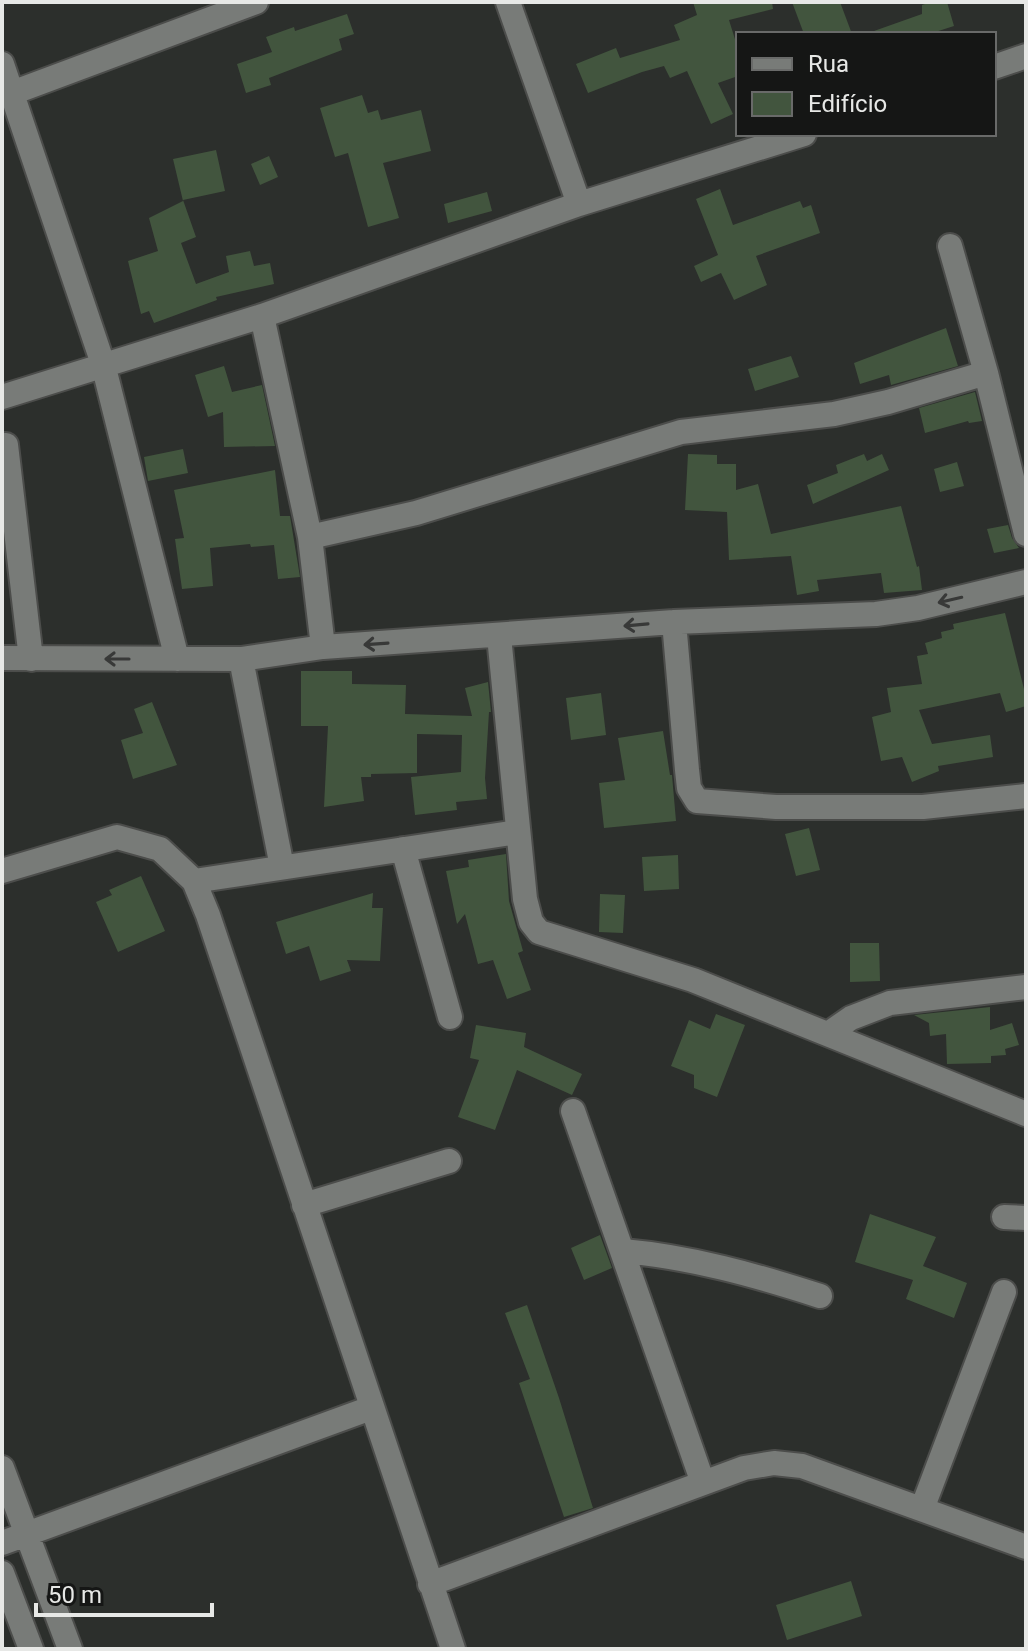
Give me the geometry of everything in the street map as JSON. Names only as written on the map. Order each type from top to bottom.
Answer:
[{"type":"street","points":[[12,93],[256,2]]},
{"type":"street","points":[[508,2],[579,204]]},
{"type":"street","points":[[996,66],[1026,56]]},
{"type":"street","points":[[2,64],[103,364],[177,659]]},
{"type":"street","points":[[2,397],[262,316],[579,204],[798,136]]},
{"type":"street","points":[[950,246],[986,373],[1026,534]]},
{"type":"street","points":[[262,316],[310,537],[323,647]]},
{"type":"street","points":[[310,537],[416,513],[681,432],[834,414],[888,402],[986,373]]},
{"type":"street","points":[[6,445],[31,659]]},
{"type":"street","points":[[2,658],[241,659],[323,647],[674,622],[876,614],[918,608],[1026,582]]},
{"type":"street","points":[[674,622],[689,788],[697,801],[776,807],[923,807],[1026,796]]},
{"type":"street","points":[[499,636],[525,899],[531,922],[539,932],[693,980],[1026,1114]]},
{"type":"street","points":[[241,659],[282,867]]},
{"type":"street","points":[[194,881],[517,832]]},
{"type":"street","points":[[2,871],[117,837],[160,849],[194,881],[208,915],[453,1649]]},
{"type":"street","points":[[403,849],[450,1017]]},
{"type":"street","points":[[828,1034],[851,1018],[890,1003],[1026,987]]},
{"type":"street","points":[[573,1111],[703,1483]]},
{"type":"street","points":[[304,1205],[449,1161]]},
{"type":"street","points":[[623,1251],[673,1256],[763,1277],[820,1296]]},
{"type":"street","points":[[922,1509],[1004,1292]]},
{"type":"street","points":[[2,1543],[371,1408]]},
{"type":"street","points":[[430,1584],[744,1468],[774,1463],[802,1466],[1026,1547]]},
{"type":"street","points":[[2,1468],[70,1649]]},
{"type":"street","points":[[2,1573],[31,1649]]},
{"type":"building","points":[[693,2],[772,2],[773,9],[729,20],[736,43],[736,77],[718,83],[733,114],[711,124],[687,71],[670,78],[664,66],[588,93],[576,64],[616,48],[620,58],[680,40],[674,25],[697,15]]},
{"type":"building","points":[[792,2],[840,2],[851,32],[803,32]]},
{"type":"building","points":[[947,2],[954,26],[935,32],[874,32],[922,14],[922,5]]},
{"type":"building","points":[[347,14],[354,34],[339,39],[342,50],[269,78],[271,85],[246,93],[237,64],[272,52],[266,37]]},
{"type":"building","points":[[362,95],[368,113],[378,110],[381,120],[421,110],[431,151],[383,163],[399,218],[368,227],[348,153],[335,157],[320,108]]},
{"type":"building","points":[[216,150],[225,191],[183,200],[196,237],[181,243],[196,284],[229,272],[226,256],[250,251],[254,266],[270,263],[274,284],[216,297],[217,300],[154,323],[149,311],[141,314],[128,261],[158,251],[149,218],[183,201],[173,159]]},
{"type":"building","points":[[269,156],[278,177],[260,185],[251,164]]},
{"type":"building","points":[[720,189],[733,225],[800,201],[803,208],[811,205],[820,233],[756,256],[767,285],[734,300],[721,273],[701,282],[694,266],[718,255],[696,199]]},
{"type":"building","points":[[487,192],[492,211],[448,223],[444,204]]},
{"type":"building","points":[[946,328],[958,366],[891,385],[889,375],[860,384],[854,363]]},
{"type":"building","points":[[791,356],[799,377],[755,391],[748,369]]},
{"type":"building","points":[[224,366],[232,392],[262,385],[275,446],[224,447],[223,412],[208,417],[195,375]]},
{"type":"building","points":[[975,392],[982,421],[968,421],[925,433],[919,408]]},
{"type":"building","points":[[183,449],[188,473],[148,481],[144,457]]},
{"type":"building","points":[[688,454],[717,455],[717,464],[736,464],[736,490],[758,484],[771,534],[901,506],[919,566],[922,590],[884,593],[881,573],[817,580],[819,591],[797,595],[791,556],[729,560],[727,512],[685,510]]},
{"type":"building","points":[[864,454],[867,461],[882,454],[889,470],[813,504],[807,485],[838,473],[836,465]]},
{"type":"building","points":[[957,462],[964,486],[940,492],[934,469]]},
{"type":"building","points":[[275,470],[280,516],[290,516],[300,577],[278,579],[274,545],[210,548],[213,586],[182,589],[175,539],[184,538],[174,490]]},
{"type":"building","points":[[1008,525],[1019,548],[994,553],[987,529]]},
{"type":"building","points":[[1005,613],[1026,706],[1006,712],[1000,693],[919,710],[932,744],[990,735],[993,757],[938,766],[939,771],[912,782],[902,757],[881,761],[872,717],[891,712],[887,688],[922,684],[917,656],[928,654],[925,643],[942,638],[941,632],[954,629],[953,624]]},
{"type":"building","points":[[301,671],[352,671],[352,684],[406,685],[405,714],[472,716],[465,688],[488,682],[491,712],[485,778],[487,799],[456,802],[457,810],[415,815],[411,777],[461,772],[462,735],[417,734],[417,773],[361,777],[364,801],[324,807],[328,726],[301,726]]},
{"type":"building","points":[[601,693],[606,735],[571,740],[566,698]]},
{"type":"building","points":[[152,702],[177,765],[133,779],[121,740],[143,733],[134,709]]},
{"type":"building","points":[[663,731],[672,775],[676,821],[604,828],[599,783],[625,780],[618,738]]},
{"type":"building","points":[[809,828],[820,870],[796,876],[785,834]]},
{"type":"building","points":[[506,854],[509,901],[523,951],[518,953],[531,990],[507,999],[493,960],[478,964],[465,914],[457,924],[446,871],[469,867],[468,860]]},
{"type":"building","points":[[678,855],[679,889],[644,891],[642,857]]},
{"type":"building","points":[[141,876],[165,931],[118,952],[96,902],[112,895],[109,890]]},
{"type":"building","points":[[373,893],[372,908],[383,908],[380,961],[347,960],[351,971],[320,981],[309,946],[286,954],[276,922]]},
{"type":"building","points":[[600,894],[625,895],[623,933],[599,932]]},
{"type":"building","points":[[850,943],[879,943],[880,981],[850,982]]},
{"type":"building","points":[[990,1007],[990,1030],[1012,1023],[1019,1045],[1005,1049],[1006,1055],[991,1056],[991,1063],[947,1064],[946,1034],[930,1036],[929,1023],[914,1015]]},
{"type":"building","points":[[716,1014],[745,1025],[717,1097],[694,1088],[694,1075],[671,1066],[689,1020],[710,1029]]},
{"type":"building","points":[[476,1025],[526,1033],[524,1047],[582,1074],[572,1095],[517,1070],[495,1130],[458,1117],[479,1060],[470,1058]]},
{"type":"building","points":[[870,1214],[936,1237],[923,1266],[967,1283],[954,1318],[906,1299],[913,1280],[855,1262]]},
{"type":"building","points":[[600,1235],[612,1268],[584,1280],[571,1248]]},
{"type":"building","points":[[527,1305],[593,1508],[564,1517],[519,1383],[530,1379],[505,1313]]},
{"type":"building","points":[[851,1581],[862,1616],[787,1640],[776,1605]]}]
